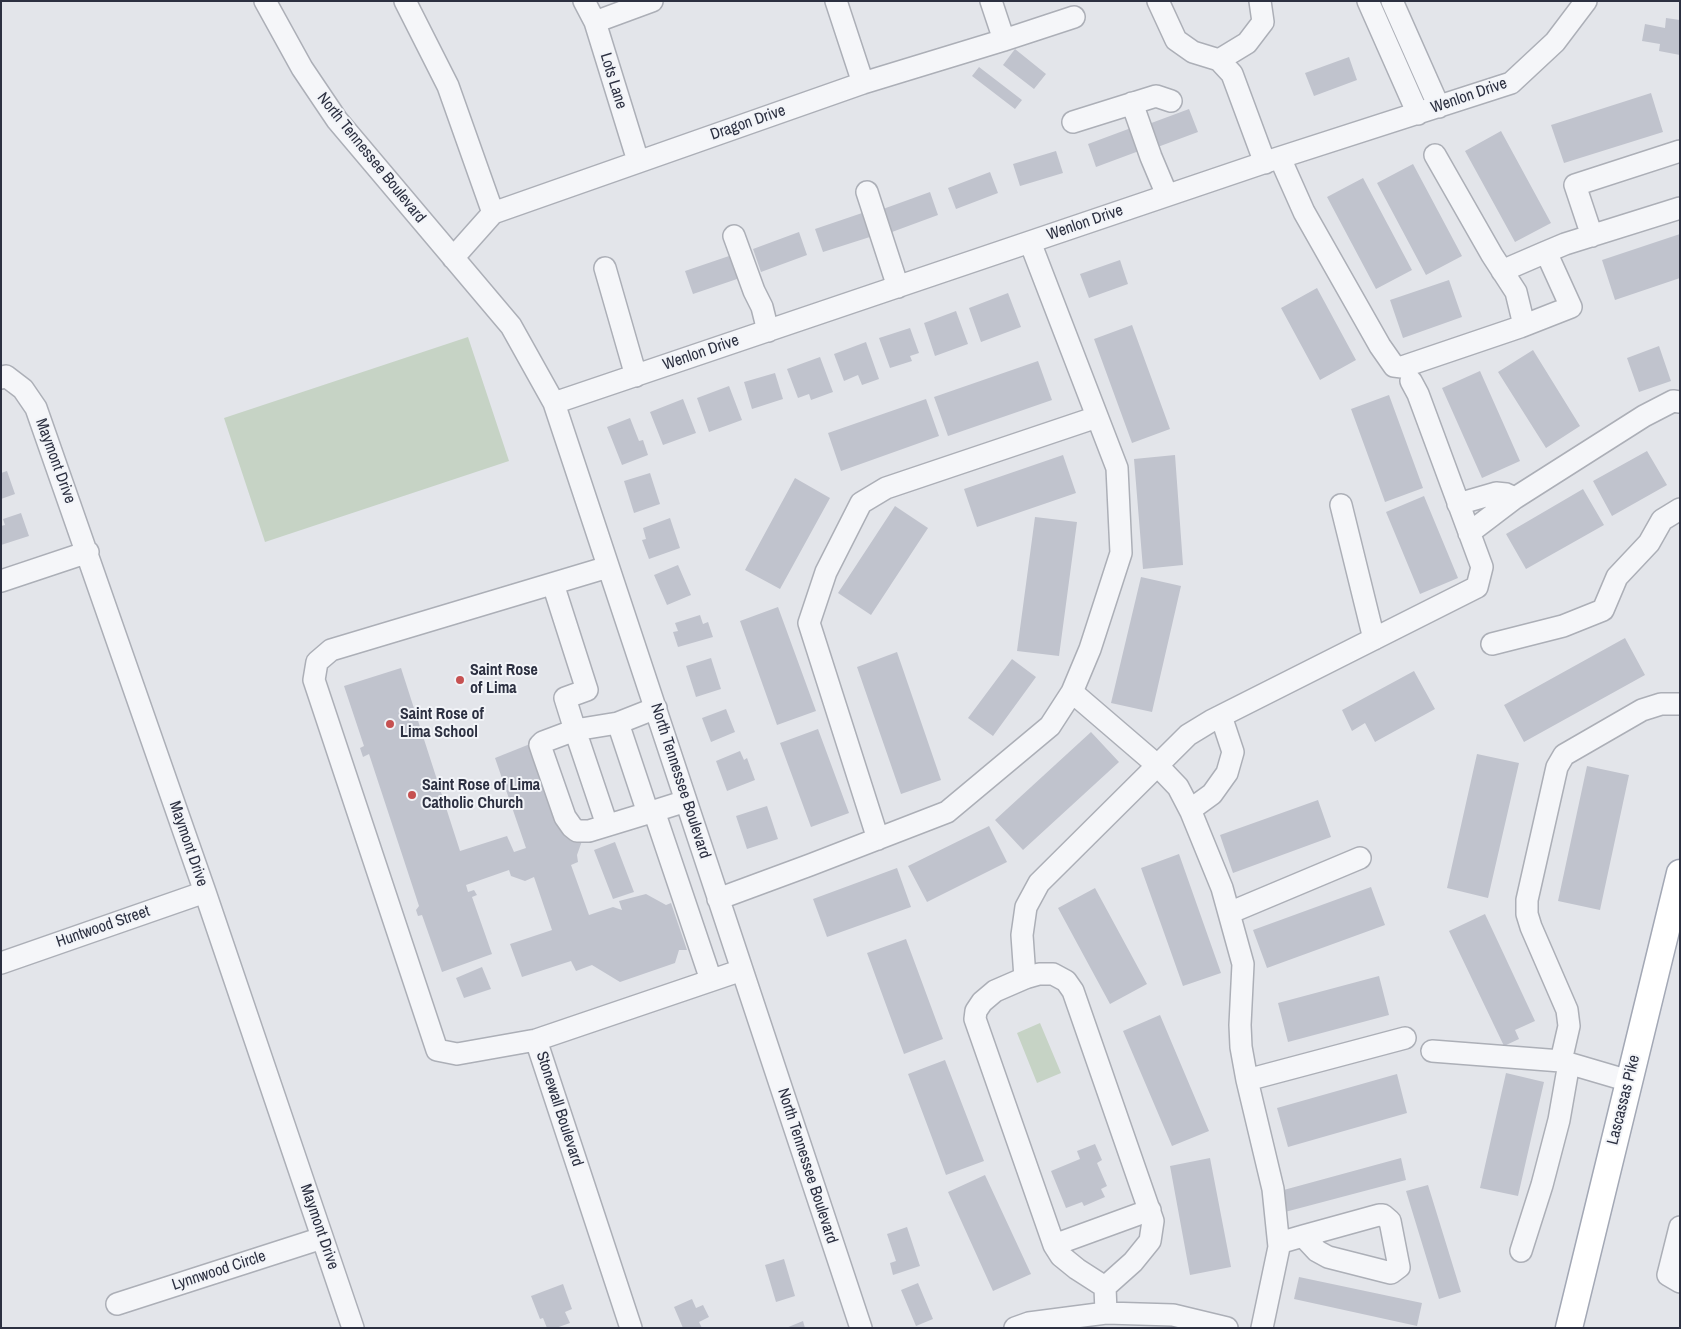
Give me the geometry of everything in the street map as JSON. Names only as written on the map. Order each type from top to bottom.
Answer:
[{"type":"main road","name":"Lascassas Pike","points":[[1569,1328],[1629,1080],[1676,908],[1680,873]]},
{"type":"street","name":"North Tennessee Boulevard","points":[[265,1],[302,68],[337,120],[511,326],[554,403],[861,1328]]},
{"type":"street","points":[[405,1],[448,86],[494,213],[453,258]]},
{"type":"street","name":"Lots Lane","points":[[584,1],[595,22],[638,161]]},
{"type":"street","points":[[595,22],[652,1]]},
{"type":"street","points":[[836,1],[863,83]]},
{"type":"street","points":[[992,1],[1004,40]]},
{"type":"street","points":[[1158,1],[1176,40],[1193,52],[1219,60],[1232,74],[1272,160],[1304,212],[1380,346],[1394,366],[1402,367],[1524,325],[1571,306],[1546,252]]},
{"type":"street","points":[[1219,60],[1247,43],[1263,22],[1260,1]]},
{"type":"street","name":"Wenlon Drive","points":[[554,403],[1167,195],[1511,83],[1554,42],[1586,1]]},
{"type":"street","points":[[1418,114],[1371,8],[1396,2],[1439,107]]},
{"type":"street","name":"Dragon Drive","points":[[494,213],[863,83],[1074,17]]},
{"type":"street","points":[[1073,122],[1156,96],[1171,101]]},
{"type":"street","points":[[1132,103],[1167,195]]},
{"type":"street","points":[[1592,236],[1575,185],[1680,151]]},
{"type":"street","points":[[1435,155],[1516,292],[1524,325]]},
{"type":"street","points":[[867,192],[898,287]]},
{"type":"street","points":[[1502,271],[1546,252],[1680,208]]},
{"type":"street","points":[[734,236],[754,291],[762,307],[768,331]]},
{"type":"street","points":[[718,899],[810,866],[947,812],[1050,726],[1072,692],[1090,648],[1121,553],[1117,468],[1030,242]]},
{"type":"street","points":[[605,268],[636,376]]},
{"type":"street","name":"Maymont Drive","points":[[1,378],[6,376],[23,389],[36,408],[88,552],[353,1328]]},
{"type":"street","points":[[1025,978],[1022,935],[1026,907],[1039,882],[1188,735],[1221,716],[1477,587],[1482,567],[1418,394],[1411,381]]},
{"type":"street","points":[[1469,533],[1515,498],[1644,416],[1673,400],[1680,402]]},
{"type":"street","points":[[878,839],[809,624],[826,572],[861,504],[886,488],[1097,417]]},
{"type":"street","points":[[1458,504],[1496,493],[1506,494],[1515,498]]},
{"type":"street","points":[[1341,505],[1374,639]]},
{"type":"street","points":[[1492,644],[1563,626],[1603,610],[1617,577],[1649,544],[1662,520],[1680,509]]},
{"type":"street","points":[[1,581],[88,552]]},
{"type":"street","points":[[536,1040],[458,1054],[437,1050],[314,680],[317,662],[331,650],[608,567]]},
{"type":"street","points":[[553,584],[588,690],[565,698],[607,825]]},
{"type":"street","points":[[1072,692],[1158,764],[1178,787],[1190,810],[1222,888],[1243,964],[1240,1025],[1241,1048],[1273,1189],[1279,1243],[1262,1328]]},
{"type":"street","points":[[1521,1250],[1542,1185],[1557,1129],[1569,1026],[1567,1010],[1527,914],[1527,900],[1557,767],[1564,756],[1642,710],[1660,704],[1680,704]]},
{"type":"street","points":[[656,708],[618,722],[575,730],[543,742],[540,745],[565,817],[577,831],[589,831],[686,801]]},
{"type":"street","points":[[1190,810],[1212,794],[1227,773],[1233,752],[1221,716]]},
{"type":"street","points":[[618,722],[711,980]]},
{"type":"street","points":[[1229,913],[1360,858]]},
{"type":"street","name":"Huntwood Street","points":[[1,963],[205,892]]},
{"type":"street","name":"Stonewall Boulevard","points":[[631,1328],[536,1040],[742,970]]},
{"type":"street","points":[[1039,974],[1053,974],[1066,981],[1073,991],[1153,1221],[1150,1241],[1133,1262],[1105,1286],[1072,1265],[1061,1256],[1054,1245],[975,1019],[976,1012],[982,1002],[995,991],[1039,974]]},
{"type":"street","points":[[1247,1080],[1405,1038]]},
{"type":"street","points":[[1432,1051],[1565,1062],[1629,1080]]},
{"type":"street","points":[[1054,1245],[1150,1210]]},
{"type":"street","points":[[1680,1227],[1668,1275],[1680,1282]]},
{"type":"street","points":[[1279,1243],[1303,1236]]},
{"type":"street","name":"Lynnwood Circle","points":[[117,1304],[322,1238]]},
{"type":"street","points":[[1105,1286],[1106,1313]]},
{"type":"street","points":[[1014,1328],[1029,1323],[1106,1313],[1227,1328]]},
{"type":"green space","points":[[468,337],[509,461],[265,542],[224,418]]},
{"type":"green space","points":[[1040,1023],[1061,1073],[1037,1083],[1017,1033]]},
{"type":"building","points":[[1666,18],[1680,20],[1680,55],[1659,51],[1660,44],[1642,41],[1645,24],[1665,28]]},
{"type":"building","points":[[1015,49],[1046,74],[1034,89],[1003,65]]},
{"type":"building","points":[[1349,57],[1357,80],[1314,96],[1305,73]]},
{"type":"building","points":[[979,67],[1022,100],[1015,109],[972,76]]},
{"type":"building","points":[[1651,93],[1663,132],[1564,163],[1551,125]]},
{"type":"building","points":[[1189,109],[1198,132],[1155,148],[1146,125]]},
{"type":"building","points":[[1131,128],[1139,151],[1096,167],[1088,144]]},
{"type":"building","points":[[1501,131],[1551,223],[1515,242],[1465,151]]},
{"type":"building","points":[[1056,151],[1063,173],[1020,186],[1013,164]]},
{"type":"building","points":[[1413,164],[1462,256],[1426,275],[1377,183]]},
{"type":"building","points":[[990,172],[998,193],[956,209],[948,188]]},
{"type":"building","points":[[1363,178],[1412,270],[1376,289],[1327,197]]},
{"type":"building","points":[[930,192],[938,215],[892,232],[883,209]]},
{"type":"building","points":[[865,212],[873,236],[823,252],[815,229]]},
{"type":"building","points":[[799,232],[807,255],[761,272],[753,249]]},
{"type":"building","points":[[1680,234],[1680,278],[1615,300],[1602,260]]},
{"type":"building","points":[[732,255],[740,278],[693,294],[685,271]]},
{"type":"building","points":[[1120,260],[1128,284],[1089,298],[1080,274]]},
{"type":"building","points":[[1449,280],[1462,317],[1403,338],[1390,300]]},
{"type":"building","points":[[1317,288],[1356,360],[1320,380],[1281,308]]},
{"type":"building","points":[[1008,293],[1021,327],[981,342],[969,308]]},
{"type":"building","points":[[956,311],[968,344],[935,356],[924,323]]},
{"type":"building","points":[[1132,325],[1170,429],[1132,443],[1094,339]]},
{"type":"building","points":[[910,328],[919,353],[910,356],[912,361],[890,368],[879,338]]},
{"type":"building","points":[[866,342],[879,379],[862,385],[858,375],[844,381],[834,354]]},
{"type":"building","points":[[1659,346],[1671,381],[1639,392],[1627,358]]},
{"type":"building","points":[[1533,350],[1580,426],[1546,448],[1498,372]]},
{"type":"building","points":[[820,357],[833,392],[811,400],[809,394],[798,398],[787,369]]},
{"type":"building","points":[[1038,361],[1052,400],[948,436],[934,397]]},
{"type":"building","points":[[1480,371],[1520,461],[1482,478],[1442,388]]},
{"type":"building","points":[[775,373],[783,399],[752,409],[744,382]]},
{"type":"building","points":[[729,386],[742,420],[709,432],[697,398]]},
{"type":"building","points":[[1389,395],[1423,488],[1385,502],[1351,409]]},
{"type":"building","points":[[683,399],[696,433],[663,445],[650,412]]},
{"type":"building","points":[[926,399],[939,436],[841,471],[828,433]]},
{"type":"building","points":[[630,418],[639,441],[643,440],[648,455],[622,465],[607,427]]},
{"type":"building","points":[[1647,451],[1667,485],[1612,516],[1593,481]]},
{"type":"building","points":[[1063,455],[1076,493],[977,527],[964,489]]},
{"type":"building","points":[[1175,455],[1183,565],[1143,569],[1134,459]]},
{"type":"building","points":[[7,471],[15,494],[1,499],[1,473]]},
{"type":"building","points":[[650,473],[660,504],[634,513],[624,481]]},
{"type":"building","points":[[795,478],[830,498],[780,589],[745,570]]},
{"type":"building","points":[[1583,489],[1604,525],[1526,569],[1506,534]]},
{"type":"building","points":[[1424,496],[1458,578],[1420,594],[1386,512]]},
{"type":"building","points":[[895,506],[928,528],[871,615],[838,593]]},
{"type":"building","points":[[21,513],[29,536],[1,545],[1,526],[5,525],[3,519]]},
{"type":"building","points":[[1035,517],[1077,522],[1059,656],[1017,651]]},
{"type":"building","points":[[670,518],[680,548],[649,559],[642,540],[646,539],[643,528]]},
{"type":"building","points":[[678,565],[691,595],[667,605],[654,575]]},
{"type":"building","points":[[1141,577],[1181,586],[1152,712],[1111,703]]},
{"type":"building","points":[[778,607],[816,711],[777,725],[740,621]]},
{"type":"building","points":[[700,615],[703,624],[708,622],[713,637],[678,647],[673,632],[678,631],[675,623]]},
{"type":"building","points":[[1625,638],[1645,675],[1524,742],[1504,705]]},
{"type":"building","points":[[897,652],[941,780],[901,794],[857,667]]},
{"type":"building","points":[[711,658],[721,689],[696,697],[686,666]]},
{"type":"building","points":[[1012,659],[1036,677],[993,736],[968,718]]},
{"type":"building","name":"Saint Rose of Lima Catholic Church","points":[[401,668],[460,851],[507,836],[514,852],[526,848],[495,758],[535,742],[583,838],[577,855],[578,862],[571,865],[589,915],[613,907],[622,910],[619,901],[646,894],[666,905],[671,903],[687,950],[679,950],[675,963],[620,982],[592,965],[576,971],[571,961],[522,977],[510,944],[552,930],[534,877],[525,881],[511,876],[509,870],[466,885],[468,892],[474,890],[477,895],[472,897],[492,954],[442,972],[422,915],[418,916],[416,910],[419,906],[369,754],[363,757],[360,748],[364,746],[344,686]]},
{"type":"building","points":[[1414,671],[1435,709],[1375,742],[1365,723],[1352,731],[1342,710]]},
{"type":"building","points":[[726,709],[735,732],[711,742],[702,718]]},
{"type":"building","points":[[818,729],[849,813],[811,827],[780,743]]},
{"type":"building","points":[[1091,732],[1119,762],[1023,850],[995,820]]},
{"type":"building","points":[[740,751],[744,760],[747,758],[755,780],[727,791],[716,761]]},
{"type":"building","points":[[1477,754],[1519,763],[1488,898],[1447,888]]},
{"type":"building","points":[[1587,766],[1629,775],[1600,910],[1558,901]]},
{"type":"building","points":[[1318,800],[1331,837],[1233,873],[1220,835]]},
{"type":"building","points":[[767,806],[778,839],[747,849],[736,816]]},
{"type":"building","points":[[989,826],[1007,862],[927,902],[908,866]]},
{"type":"building","points":[[615,842],[634,892],[613,899],[594,850]]},
{"type":"building","points":[[1179,854],[1221,973],[1183,986],[1141,868]]},
{"type":"building","points":[[897,868],[911,907],[827,937],[813,899]]},
{"type":"building","points":[[1371,887],[1385,925],[1267,968],[1253,930]]},
{"type":"building","points":[[1095,888],[1147,984],[1110,1004],[1058,908]]},
{"type":"building","points":[[1485,914],[1535,1021],[1515,1030],[1519,1039],[1504,1046],[1449,931]]},
{"type":"building","points":[[906,939],[943,1039],[904,1054],[867,953]]},
{"type":"building","points":[[482,967],[491,989],[464,998],[456,978]]},
{"type":"building","points":[[1379,976],[1389,1015],[1288,1042],[1278,1003]]},
{"type":"building","points":[[1160,1015],[1209,1131],[1172,1146],[1123,1031]]},
{"type":"building","points":[[945,1060],[984,1161],[946,1175],[908,1074]]},
{"type":"building","points":[[1506,1073],[1544,1082],[1518,1196],[1480,1188]]},
{"type":"building","points":[[1397,1074],[1407,1113],[1288,1147],[1277,1108]]},
{"type":"building","points":[[1095,1144],[1102,1160],[1097,1163],[1107,1186],[1101,1189],[1105,1197],[1084,1206],[1082,1202],[1066,1208],[1051,1171],[1080,1159],[1077,1151]]},
{"type":"building","points":[[1210,1158],[1231,1267],[1190,1275],[1170,1166]]},
{"type":"building","points":[[1401,1158],[1406,1180],[1285,1212],[1280,1191]]},
{"type":"building","points":[[985,1175],[1031,1274],[993,1291],[948,1192]]},
{"type":"building","points":[[1428,1185],[1461,1292],[1439,1299],[1406,1191]]},
{"type":"building","points":[[907,1227],[920,1266],[893,1275],[890,1263],[896,1261],[887,1234]]},
{"type":"building","points":[[784,1259],[795,1296],[776,1302],[765,1265]]},
{"type":"building","points":[[1299,1277],[1422,1303],[1417,1326],[1294,1299]]},
{"type":"building","points":[[918,1283],[933,1319],[916,1326],[901,1290]]},
{"type":"building","points":[[563,1284],[572,1309],[565,1312],[570,1323],[556,1328],[547,1328],[543,1318],[540,1319],[531,1296]]},
{"type":"building","points":[[692,1299],[696,1308],[703,1305],[709,1317],[699,1322],[702,1328],[683,1328],[674,1307]]},
{"type":"building","points":[[803,1321],[805,1328],[786,1328]]},
{"type":"place","name":"Saint Rose of Lima","points":[[460,680]]},
{"type":"place","name":"Saint Rose of Lima School","points":[[390,724]]},
{"type":"place","name":"Saint Rose of Lima Catholic Church","points":[[412,795]]}]
